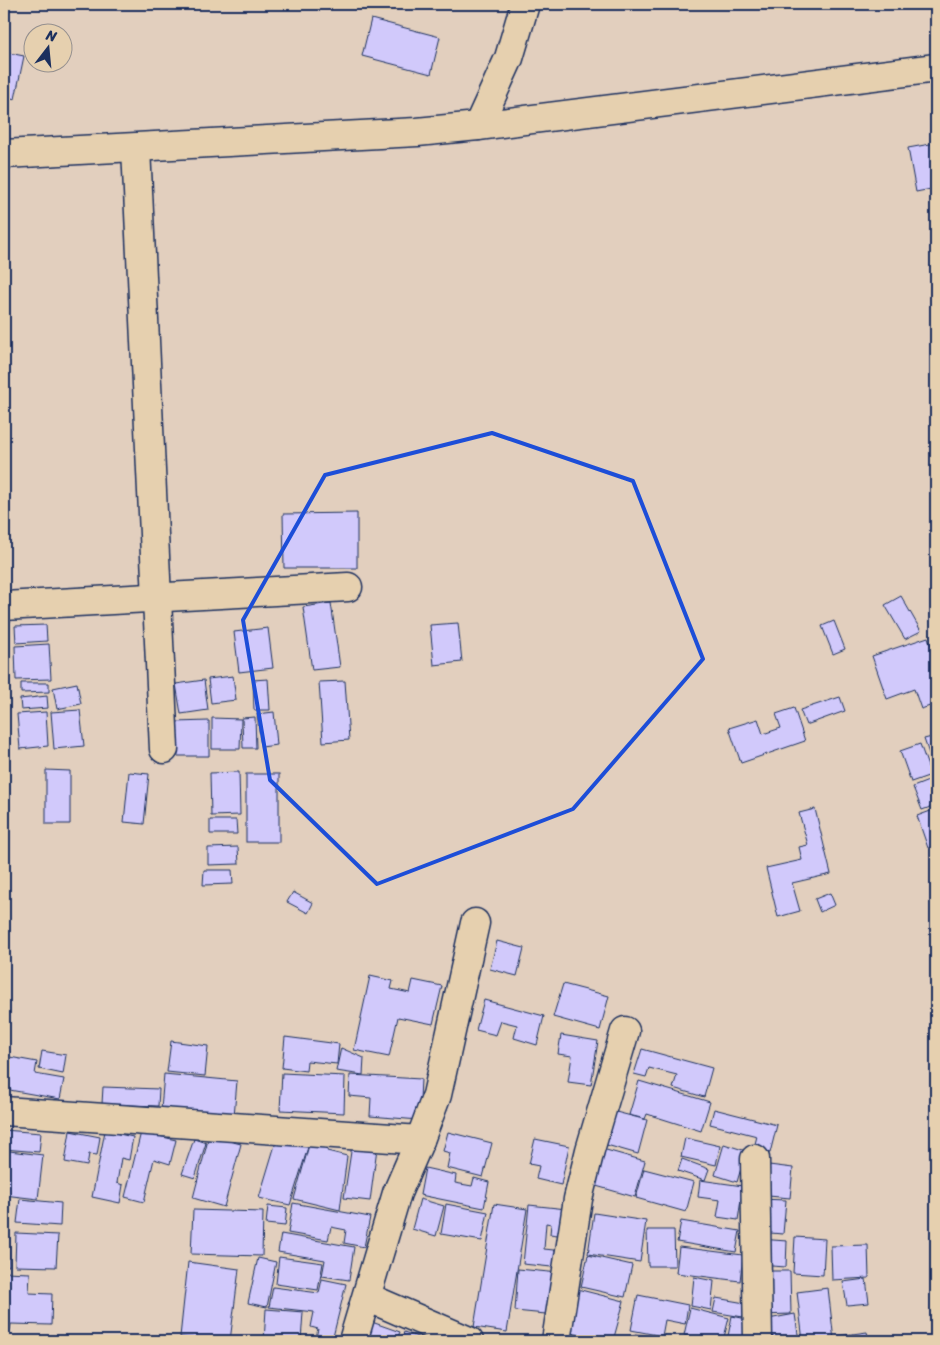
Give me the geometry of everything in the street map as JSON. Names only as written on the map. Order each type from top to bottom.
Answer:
[{"type":"street","points":[[478,126],[509,58],[525,4]]},
{"type":"street","points":[[4,154],[407,132],[478,126],[936,68]]},
{"type":"street","points":[[136,148],[164,749]]},
{"type":"street","points":[[4,606],[348,587]]},
{"type":"street","points":[[353,1341],[397,1193],[438,1095],[475,923]]},
{"type":"street","points":[[556,1341],[578,1198],[625,1031]]},
{"type":"street","points":[[4,1111],[420,1140]]},
{"type":"street","points":[[755,1159],[758,1341]]},
{"type":"street","points":[[366,1297],[468,1341]]},
{"type":"highlighted area","points":[[492,433],[633,481],[703,659],[573,809],[377,884],[270,780],[243,620],[325,475]]},
{"type":"building","points":[[371,19],[440,37],[431,74],[362,56]]},
{"type":"building","points":[[4,52],[22,56],[22,66],[15,99],[4,96]]},
{"type":"building","points":[[936,143],[936,188],[916,192],[908,148]]},
{"type":"building","points":[[357,513],[357,568],[284,568],[283,514]]},
{"type":"building","points":[[901,596],[921,631],[905,639],[885,605]]},
{"type":"building","points":[[331,603],[340,667],[312,670],[303,607]]},
{"type":"building","points":[[834,621],[845,649],[833,654],[822,626]]},
{"type":"building","points":[[458,623],[462,662],[434,665],[430,625]]},
{"type":"building","points":[[46,625],[47,641],[16,643],[15,626]]},
{"type":"building","points":[[268,628],[273,668],[239,672],[234,632]]},
{"type":"building","points":[[928,637],[936,661],[936,704],[921,709],[914,689],[887,699],[872,656]]},
{"type":"building","points":[[49,644],[51,679],[16,680],[15,646]]},
{"type":"building","points":[[233,676],[236,700],[211,703],[208,679]]},
{"type":"building","points":[[268,679],[270,710],[254,710],[253,680]]},
{"type":"building","points":[[204,680],[208,710],[181,714],[176,684]]},
{"type":"building","points":[[345,681],[349,740],[323,742],[319,682]]},
{"type":"building","points":[[21,683],[49,683],[49,692],[21,693]]},
{"type":"building","points":[[77,683],[81,704],[57,709],[53,688]]},
{"type":"building","points":[[47,696],[48,708],[21,710],[20,699]]},
{"type":"building","points":[[840,697],[845,711],[806,725],[800,710]]},
{"type":"building","points":[[794,708],[805,741],[741,763],[729,728],[758,719],[763,734],[781,728],[776,714]]},
{"type":"building","points":[[80,710],[84,746],[54,749],[51,712]]},
{"type":"building","points":[[46,712],[48,746],[20,749],[17,714]]},
{"type":"building","points":[[274,712],[277,745],[261,747],[257,714]]},
{"type":"building","points":[[255,717],[256,748],[243,748],[242,718]]},
{"type":"building","points":[[212,718],[241,719],[240,749],[212,749]]},
{"type":"building","points":[[209,721],[209,756],[175,756],[175,722]]},
{"type":"building","points":[[936,736],[936,774],[924,739]]},
{"type":"building","points":[[920,744],[931,775],[911,782],[900,751]]},
{"type":"building","points":[[46,770],[70,771],[70,824],[46,824]]},
{"type":"building","points":[[129,772],[149,774],[144,824],[124,822]]},
{"type":"building","points":[[239,772],[240,815],[211,816],[210,773]]},
{"type":"building","points":[[246,774],[279,774],[279,842],[246,842]]},
{"type":"building","points":[[936,778],[936,805],[922,810],[913,787]]},
{"type":"building","points":[[815,809],[831,874],[792,883],[800,911],[778,917],[766,868],[802,860],[799,847],[808,845],[799,813]]},
{"type":"building","points":[[936,809],[936,845],[928,848],[917,816]]},
{"type":"building","points":[[210,820],[236,820],[237,834],[210,834]]},
{"type":"building","points":[[238,847],[239,864],[208,865],[208,848]]},
{"type":"building","points":[[204,870],[232,870],[233,884],[203,885]]},
{"type":"building","points":[[293,892],[313,903],[308,913],[287,902]]},
{"type":"building","points":[[830,893],[835,905],[820,912],[815,899]]},
{"type":"building","points":[[497,941],[524,948],[517,976],[490,969]]},
{"type":"building","points":[[370,976],[393,981],[391,989],[410,993],[413,980],[442,986],[433,1024],[398,1017],[389,1057],[354,1050]]},
{"type":"building","points":[[563,984],[609,996],[600,1030],[553,1017]]},
{"type":"building","points":[[484,1000],[544,1016],[537,1045],[514,1038],[517,1025],[501,1021],[496,1035],[476,1030]]},
{"type":"building","points":[[561,1035],[598,1041],[591,1085],[568,1082],[572,1056],[558,1054]]},
{"type":"building","points":[[285,1037],[339,1044],[337,1064],[307,1061],[306,1071],[282,1068]]},
{"type":"building","points":[[171,1041],[208,1046],[205,1076],[167,1072]]},
{"type":"building","points":[[341,1048],[364,1058],[363,1075],[336,1071]]},
{"type":"building","points":[[642,1049],[712,1068],[704,1097],[673,1088],[677,1075],[649,1068],[646,1077],[634,1074]]},
{"type":"building","points":[[42,1051],[66,1055],[63,1074],[39,1069]]},
{"type":"building","points":[[4,1056],[37,1062],[35,1074],[64,1079],[60,1099],[4,1089]]},
{"type":"building","points":[[282,1073],[345,1076],[344,1113],[280,1110]]},
{"type":"building","points":[[164,1074],[237,1081],[234,1116],[161,1109]]},
{"type":"building","points":[[350,1075],[421,1079],[419,1120],[370,1116],[371,1098],[349,1096]]},
{"type":"building","points":[[639,1081],[710,1102],[701,1131],[647,1114],[645,1119],[629,1115]]},
{"type":"building","points":[[103,1087],[159,1089],[158,1106],[102,1104]]},
{"type":"building","points":[[714,1109],[777,1125],[770,1153],[754,1148],[757,1136],[710,1124]]},
{"type":"building","points":[[612,1111],[647,1120],[638,1154],[603,1144]]},
{"type":"building","points":[[4,1130],[41,1133],[39,1152],[4,1149]]},
{"type":"building","points":[[70,1131],[100,1137],[97,1155],[89,1154],[87,1166],[65,1162]]},
{"type":"building","points":[[105,1131],[133,1137],[129,1160],[121,1158],[117,1183],[123,1185],[120,1203],[92,1197]]},
{"type":"building","points":[[141,1132],[176,1140],[170,1164],[154,1159],[144,1202],[125,1197]]},
{"type":"building","points":[[448,1132],[492,1143],[483,1177],[447,1168],[450,1153],[443,1151]]},
{"type":"building","points":[[278,1135],[309,1144],[290,1205],[259,1198]]},
{"type":"building","points":[[209,1136],[241,1144],[224,1207],[193,1198]]},
{"type":"building","points":[[311,1138],[330,1143],[327,1151],[347,1156],[340,1210],[294,1199]]},
{"type":"building","points":[[685,1138],[720,1146],[716,1165],[681,1157]]},
{"type":"building","points":[[194,1139],[206,1143],[195,1178],[182,1174]]},
{"type":"building","points":[[535,1139],[569,1146],[561,1185],[536,1179],[539,1166],[529,1164]]},
{"type":"building","points":[[724,1144],[746,1151],[737,1182],[715,1175]]},
{"type":"building","points":[[352,1145],[377,1148],[370,1201],[344,1198]]},
{"type":"building","points":[[599,1148],[645,1161],[635,1197],[589,1184]]},
{"type":"building","points":[[9,1151],[43,1155],[38,1199],[4,1195]]},
{"type":"building","points":[[4,1153],[7,1153],[4,1180]]},
{"type":"building","points":[[682,1159],[709,1169],[705,1180],[678,1171]]},
{"type":"building","points":[[761,1164],[793,1168],[790,1198],[758,1195]]},
{"type":"building","points":[[425,1168],[456,1175],[455,1183],[472,1186],[474,1178],[489,1182],[484,1208],[420,1195]]},
{"type":"building","points":[[644,1169],[694,1182],[686,1212],[636,1198]]},
{"type":"building","points":[[700,1180],[743,1186],[738,1220],[717,1217],[720,1200],[698,1197]]},
{"type":"building","points":[[20,1199],[61,1203],[60,1226],[17,1223]]},
{"type":"building","points":[[420,1199],[444,1206],[436,1236],[412,1229]]},
{"type":"building","points":[[760,1199],[786,1200],[783,1234],[758,1232]]},
{"type":"building","points":[[293,1203],[370,1217],[364,1247],[344,1243],[346,1230],[331,1227],[328,1240],[288,1233]]},
{"type":"building","points":[[446,1204],[488,1212],[482,1241],[441,1234]]},
{"type":"building","points":[[494,1204],[527,1209],[507,1332],[474,1327]]},
{"type":"building","points":[[529,1205],[567,1209],[565,1236],[550,1234],[551,1224],[546,1223],[544,1249],[563,1251],[561,1268],[523,1264]]},
{"type":"building","points":[[268,1206],[287,1208],[285,1226],[266,1224]]},
{"type":"building","points":[[193,1210],[263,1212],[262,1256],[191,1254]]},
{"type":"building","points":[[594,1213],[646,1221],[640,1262],[588,1254]]},
{"type":"building","points":[[681,1221],[740,1231],[736,1252],[677,1242]]},
{"type":"building","points":[[4,1230],[8,1230],[9,1266],[4,1266]]},
{"type":"building","points":[[647,1230],[674,1230],[675,1266],[648,1266]]},
{"type":"building","points":[[16,1233],[58,1235],[56,1267],[15,1266]]},
{"type":"building","points":[[281,1234],[354,1247],[349,1280],[322,1276],[325,1260],[278,1252]]},
{"type":"building","points":[[795,1237],[825,1239],[823,1275],[793,1273]]},
{"type":"building","points":[[759,1239],[787,1241],[786,1267],[758,1265]]},
{"type":"building","points":[[868,1245],[869,1278],[832,1280],[831,1246]]},
{"type":"building","points":[[679,1247],[743,1255],[740,1281],[676,1273]]},
{"type":"building","points":[[588,1255],[632,1265],[625,1297],[581,1287]]},
{"type":"building","points":[[279,1257],[323,1263],[318,1290],[276,1284]]},
{"type":"building","points":[[258,1258],[276,1262],[267,1307],[248,1303]]},
{"type":"building","points":[[188,1262],[239,1269],[230,1341],[180,1337]]},
{"type":"building","points":[[518,1269],[559,1273],[556,1315],[515,1311]]},
{"type":"building","points":[[760,1271],[790,1271],[791,1314],[761,1315]]},
{"type":"building","points":[[4,1272],[30,1273],[29,1293],[52,1294],[51,1325],[11,1324],[10,1330],[4,1329]]},
{"type":"building","points":[[694,1277],[714,1281],[711,1310],[691,1306]]},
{"type":"building","points":[[322,1279],[346,1284],[332,1341],[315,1341],[318,1329],[311,1327],[314,1312],[269,1307],[273,1287],[319,1293]]},
{"type":"building","points":[[866,1279],[869,1303],[847,1305],[843,1282]]},
{"type":"building","points":[[828,1288],[834,1341],[803,1341],[797,1292]]},
{"type":"building","points":[[577,1289],[624,1301],[613,1341],[567,1332]]},
{"type":"building","points":[[638,1295],[688,1305],[685,1324],[665,1320],[662,1336],[631,1330]]},
{"type":"building","points":[[716,1298],[745,1303],[743,1317],[713,1312]]},
{"type":"building","points":[[690,1308],[729,1318],[723,1341],[710,1341],[684,1335]]},
{"type":"building","points":[[266,1309],[303,1312],[301,1341],[264,1341]]},
{"type":"building","points":[[795,1314],[799,1341],[766,1341],[763,1320]]},
{"type":"building","points":[[732,1316],[747,1319],[743,1341],[727,1341]]},
{"type":"building","points":[[369,1321],[400,1332],[396,1341],[362,1341]]},
{"type":"building","points":[[404,1332],[428,1341],[401,1341]]},
{"type":"building","points":[[867,1332],[869,1341],[839,1341],[838,1336]]},
{"type":"building","points":[[635,1334],[674,1341],[634,1341]]},
{"type":"building","points":[[570,1336],[588,1341],[569,1341]]}]
